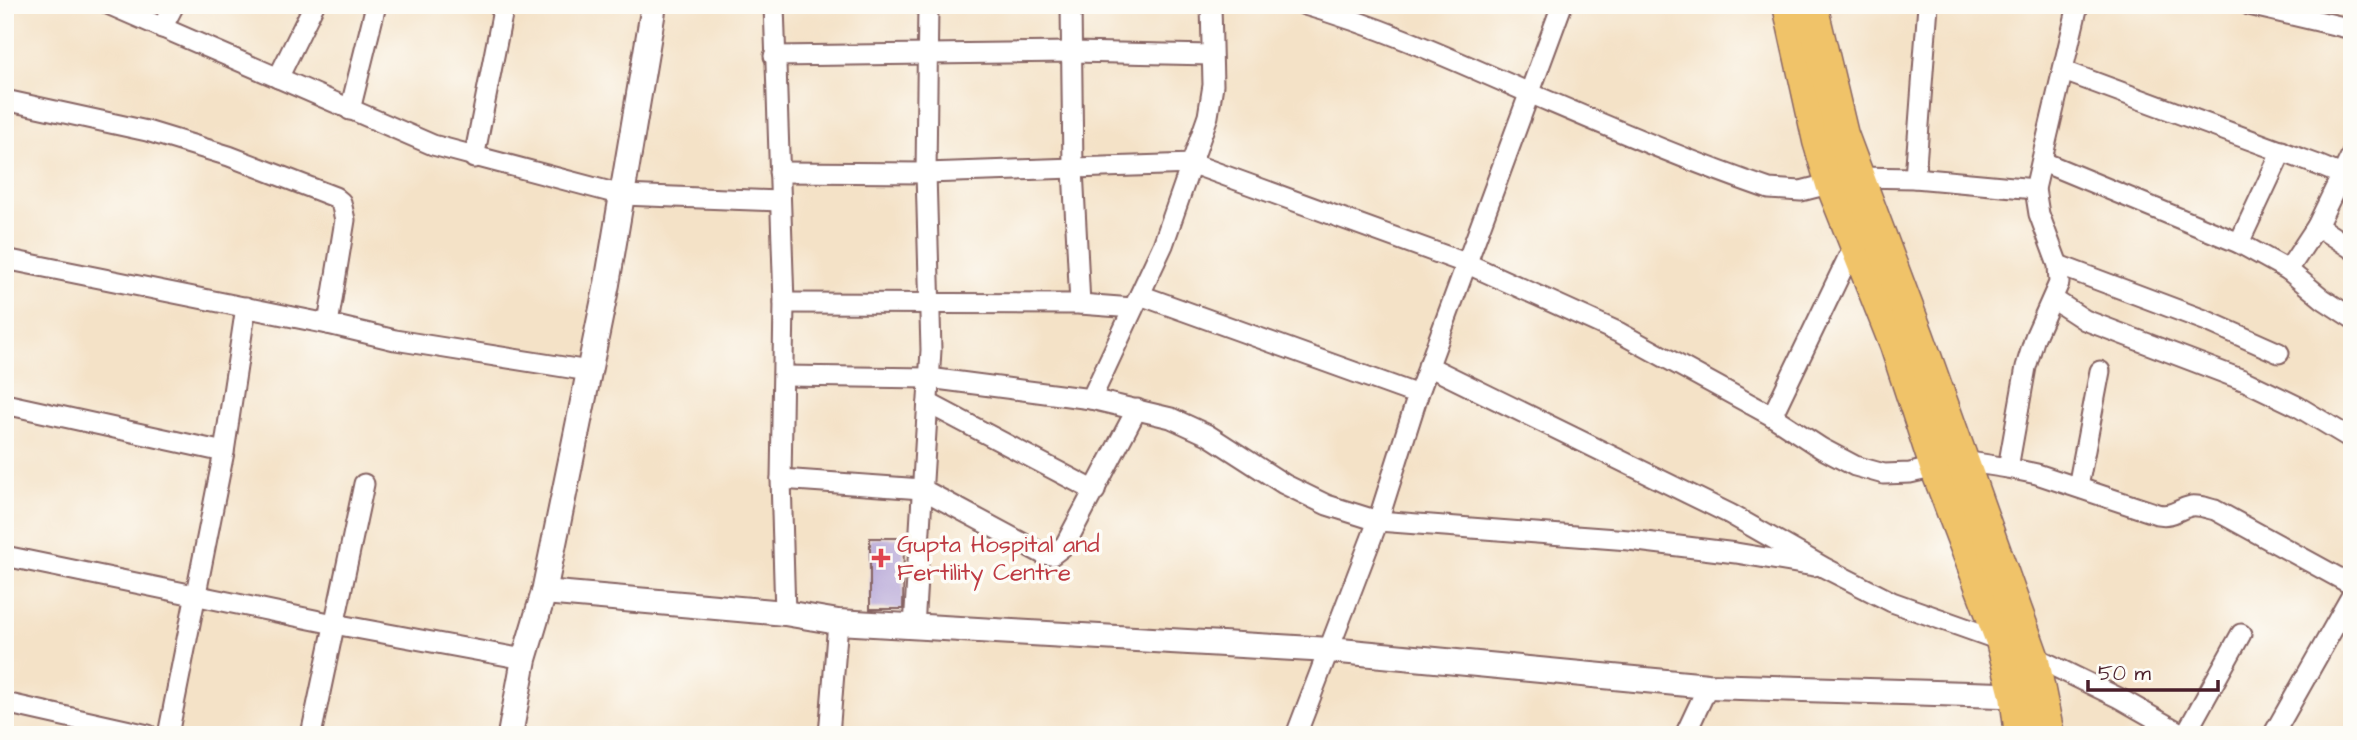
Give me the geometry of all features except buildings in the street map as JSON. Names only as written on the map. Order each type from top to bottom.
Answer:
[{"type":"main road","points":[[1789,5],[1819,142],[1844,181],[1871,213],[2002,642],[2048,735]]},
{"type":"main road","points":[[1811,5],[1842,135],[1844,181],[1855,242],[1896,345],[2032,656],[2021,735]]},
{"type":"street","points":[[110,5],[433,145],[474,158],[622,195],[780,201]]},
{"type":"street","points":[[162,28],[174,5]]},
{"type":"street","points":[[278,78],[314,5]]},
{"type":"street","points":[[350,110],[376,5]]},
{"type":"street","points":[[474,158],[504,5]]},
{"type":"street","points":[[510,735],[524,659],[544,592],[590,371],[654,5]]},
{"type":"street","points":[[774,5],[783,303],[781,479],[785,613]]},
{"type":"street","points":[[914,626],[929,378],[926,173],[928,5]]},
{"type":"street","points":[[1071,5],[1073,169],[1080,304]]},
{"type":"street","points":[[1091,399],[1163,245],[1209,116],[1213,85],[1211,5]]},
{"type":"street","points":[[1305,5],[1427,47],[1529,93],[1769,189],[1801,191],[1844,181],[1915,178],[2035,189]]},
{"type":"street","points":[[1296,735],[1378,521],[1418,395],[1562,5]]},
{"type":"street","points":[[1915,178],[1928,5]]},
{"type":"street","points":[[2008,468],[2026,367],[2035,337],[2059,283],[2058,265],[2039,214],[2035,189],[2078,5]]},
{"type":"street","points":[[2249,5],[2352,29]]},
{"type":"street","points":[[774,56],[1073,52],[1211,55]]},
{"type":"street","points":[[2064,71],[2282,151],[2342,176]]},
{"type":"street","points":[[5,100],[159,135],[229,156],[335,197],[341,202],[345,220],[328,324]]},
{"type":"street","points":[[2239,243],[2282,151]]},
{"type":"street","points":[[2288,270],[2317,226],[2352,154]]},
{"type":"street","points":[[2043,162],[2239,243],[2288,270],[2323,299],[2352,318]]},
{"type":"street","points":[[779,172],[926,173],[1193,164],[1468,264],[1620,333],[1772,416],[1821,448],[1856,466],[1884,474],[1910,473],[1949,464],[2008,468],[2037,474],[2157,514],[2174,514],[2194,506],[2215,510],[2352,585]]},
{"type":"street","points":[[1772,416],[1871,213]]},
{"type":"street","points":[[2317,226],[2352,248]]},
{"type":"street","points":[[5,259],[395,340],[590,371]]},
{"type":"street","points":[[2058,265],[2207,321],[2279,353]]},
{"type":"street","points":[[2053,299],[2085,320],[2243,380],[2352,439]]},
{"type":"street","points":[[783,303],[930,305],[1137,301],[1418,395]]},
{"type":"street","points":[[167,735],[224,452],[246,307]]},
{"type":"street","points":[[1429,366],[1730,514],[1825,568],[1892,602],[2002,642],[2119,698],[2185,735],[2241,634]]},
{"type":"street","points":[[2078,487],[2101,371]]},
{"type":"street","points":[[784,376],[929,378],[1091,399],[1137,409],[1171,418],[1208,435],[1284,484],[1327,505],[1378,521],[1629,540],[1736,553],[1825,568]]},
{"type":"street","points":[[928,403],[1094,491]]},
{"type":"street","points":[[5,404],[224,452]]},
{"type":"street","points":[[781,479],[922,489],[1043,554],[1052,555],[1065,545],[1137,409]]},
{"type":"street","points":[[311,735],[364,484]]},
{"type":"street","points":[[5,556],[334,624],[524,659]]},
{"type":"street","points":[[544,592],[785,613],[838,622],[1330,650],[1708,686],[2028,696]]},
{"type":"street","points":[[2273,735],[2352,595]]},
{"type":"street","points":[[829,735],[838,622]]},
{"type":"street","points":[[1685,735],[1708,686]]},
{"type":"street","points":[[5,703],[148,735]]},
{"type":"place","name":"Gupta Hospital and Fertility Centre","points":[[881,558]]}]
